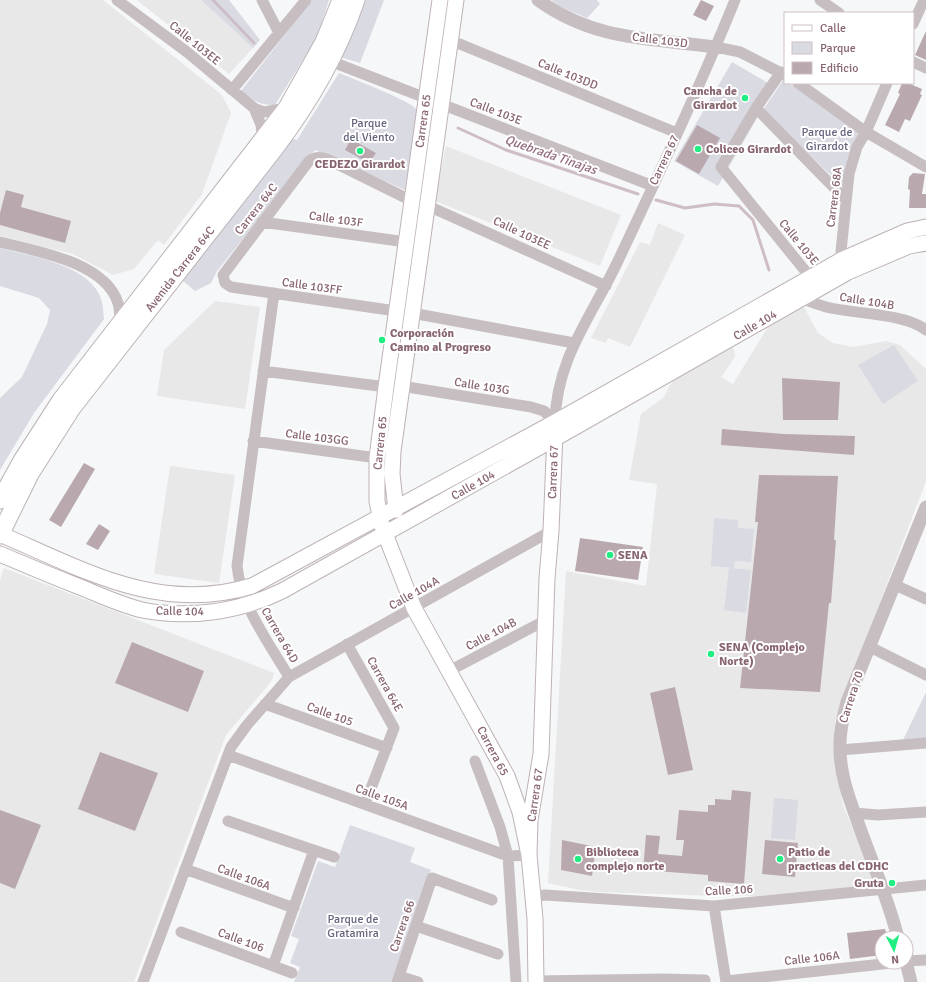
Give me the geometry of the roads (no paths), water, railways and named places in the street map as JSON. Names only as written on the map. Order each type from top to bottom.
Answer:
[{"type":"main road","name":"Avenida Carrera 64C","points":[[0,500],[23,459],[53,412],[287,108],[324,42],[341,0]]},
{"type":"main road","name":"Avenida Carrera 64C","points":[[0,535],[24,485],[72,408],[288,130],[330,61],[356,0]]},
{"type":"main road","name":"Carrera 65","points":[[440,0],[433,101],[419,203],[412,313],[377,458],[376,487],[380,518],[385,534],[414,608],[507,776],[520,812],[529,855]]},
{"type":"main road","name":"Carrera 65","points":[[433,101],[450,40],[456,0]]},
{"type":"main road","name":"Carrera 65","points":[[396,510],[392,462],[396,311],[406,242],[419,203]]},
{"type":"main road","name":"Calle 104","points":[[0,554],[120,603],[142,609],[181,614],[231,609],[248,605],[282,591],[803,298],[846,266],[907,231],[926,227]]},
{"type":"main road","name":"Calle 104","points":[[0,535],[115,582],[137,589],[186,596],[226,593],[242,589],[263,581],[396,510],[811,278],[909,246],[926,243]]},
{"type":"main road","name":"Carrera 67","points":[[536,981],[534,896],[529,855],[532,806],[541,754],[555,422]]},
{"type":"street","name":"Calle 103EE","points":[[117,0],[188,52],[254,108],[270,112],[287,108]]},
{"type":"street","points":[[262,0],[279,33]]},
{"type":"street","points":[[232,90],[306,0]]},
{"type":"street","name":"Calle 103D","points":[[538,0],[569,20],[612,34],[716,47],[740,52],[783,74]]},
{"type":"street","name":"Carrera 67","points":[[555,422],[556,400],[560,382],[574,343],[606,286],[716,47],[735,0]]},
{"type":"street","points":[[820,0],[838,12]]},
{"type":"street","points":[[914,22],[924,0]]},
{"type":"street","name":"Calle 103DD","points":[[450,40],[677,133]]},
{"type":"street","name":"Calle 103E","points":[[330,61],[652,186]]},
{"type":"street","points":[[914,62],[926,68]]},
{"type":"street","points":[[783,74],[756,108],[846,200]]},
{"type":"street","points":[[799,84],[866,132],[926,167]]},
{"type":"street","name":"Carrera 68A","points":[[846,266],[841,251],[846,200],[853,159],[887,84]]},
{"type":"street","name":"Calle 103EE","points":[[254,108],[261,125],[263,141]]},
{"type":"street","name":"Calle 103E","points":[[756,108],[721,167],[811,278]]},
{"type":"street","name":"Calle 103EE","points":[[319,157],[606,286]]},
{"type":"street","name":"Carrera 64C","points":[[225,283],[223,275],[225,270],[309,161],[319,157]]},
{"type":"street","name":"Calle 103F","points":[[262,222],[406,242]]},
{"type":"street","points":[[0,242],[62,258],[78,265],[99,279],[115,297],[120,311],[120,325]]},
{"type":"street","name":"Calle 103FF","points":[[225,283],[231,287],[396,311]]},
{"type":"street","name":"Carrera 64D","points":[[143,982],[228,755],[236,738],[289,677],[248,605],[242,589],[237,566],[274,293]]},
{"type":"street","name":"Calle 104B","points":[[803,298],[808,302],[832,308],[912,322],[926,330]]},
{"type":"street","points":[[412,313],[574,343]]},
{"type":"street","name":"Calle 103G","points":[[263,371],[393,387],[531,407],[544,411],[555,422]]},
{"type":"street","name":"Calle 103GG","points":[[253,442],[377,458]]},
{"type":"street","name":"Carrera 70","points":[[896,930],[883,890],[854,813],[844,780],[840,750],[842,719],[847,702],[926,509]]},
{"type":"street","name":"Carrera 65","points":[[396,510],[400,525]]},
{"type":"street","name":"Calle 104A","points":[[289,677],[551,531]]},
{"type":"street","points":[[895,585],[926,599]]},
{"type":"street","name":"Calle 104B","points":[[449,671],[546,620]]},
{"type":"street","name":"Carrera 64E","points":[[348,644],[394,728],[365,804]]},
{"type":"street","points":[[870,647],[926,675]]},
{"type":"street","name":"Calle 105","points":[[265,704],[387,748]]},
{"type":"street","points":[[840,750],[926,743]]},
{"type":"street","name":"Calle 105A","points":[[228,755],[508,856],[529,855]]},
{"type":"street","points":[[475,761],[500,827],[508,856],[516,982]]},
{"type":"street","points":[[854,813],[878,815],[926,812]]},
{"type":"street","points":[[228,821],[334,857]]},
{"type":"street","points":[[273,966],[314,850]]},
{"type":"street","name":"Calle 106A","points":[[185,869],[294,908]]},
{"type":"street","name":"Carrera 66","points":[[398,979],[432,878],[492,900]]},
{"type":"street","name":"Calle 106","points":[[534,896],[545,895],[714,906],[926,885]]},
{"type":"street","points":[[714,906],[726,981]]},
{"type":"street","points":[[416,926],[498,954]]},
{"type":"street","name":"Calle 106","points":[[181,932],[292,973]]},
{"type":"street","points":[[914,961],[926,960]]},
{"type":"street","name":"Calle 106A","points":[[726,981],[874,965]]},
{"type":"street","points":[[908,970],[912,982]]},
{"type":"street","points":[[398,979],[418,982]]},
{"type":"street","points":[[536,981],[662,979],[705,980]]},
{"type":"waterway","name":"Quebrada Tinajas","points":[[213,0],[254,43]]},
{"type":"waterway","name":"Quebrada Tinajas","points":[[458,128],[506,150],[638,194]]},
{"type":"waterway","name":"Quebrada Tinajas","points":[[656,200],[685,208],[714,204],[739,206],[753,220],[769,270]]},
{"type":"place","name":"Cancha de Girardot","points":[[745,98]]},
{"type":"place","name":"Coliceo Girardot","points":[[698,149]]},
{"type":"place","name":"CEDEZO Girardot","points":[[360,151]]},
{"type":"place","name":"Corporación Camino al Progreso","points":[[382,340]]},
{"type":"place","name":"SENA","points":[[610,555]]},
{"type":"place","name":"SENA (Complejo Norte)","points":[[711,654]]},
{"type":"place","name":"Biblioteca complejo norte","points":[[578,859]]},
{"type":"place","name":"Patio de practicas del CDHC","points":[[780,859]]},
{"type":"place","name":"Gruta","points":[[892,883]]},
{"type":"park label","name":"Parque del Viento","points":[[369,130]]},
{"type":"park label","name":"Parque de Girardot","points":[[827,139]]},
{"type":"park label","name":"Parque de Gratamira","points":[[353,926]]}]
